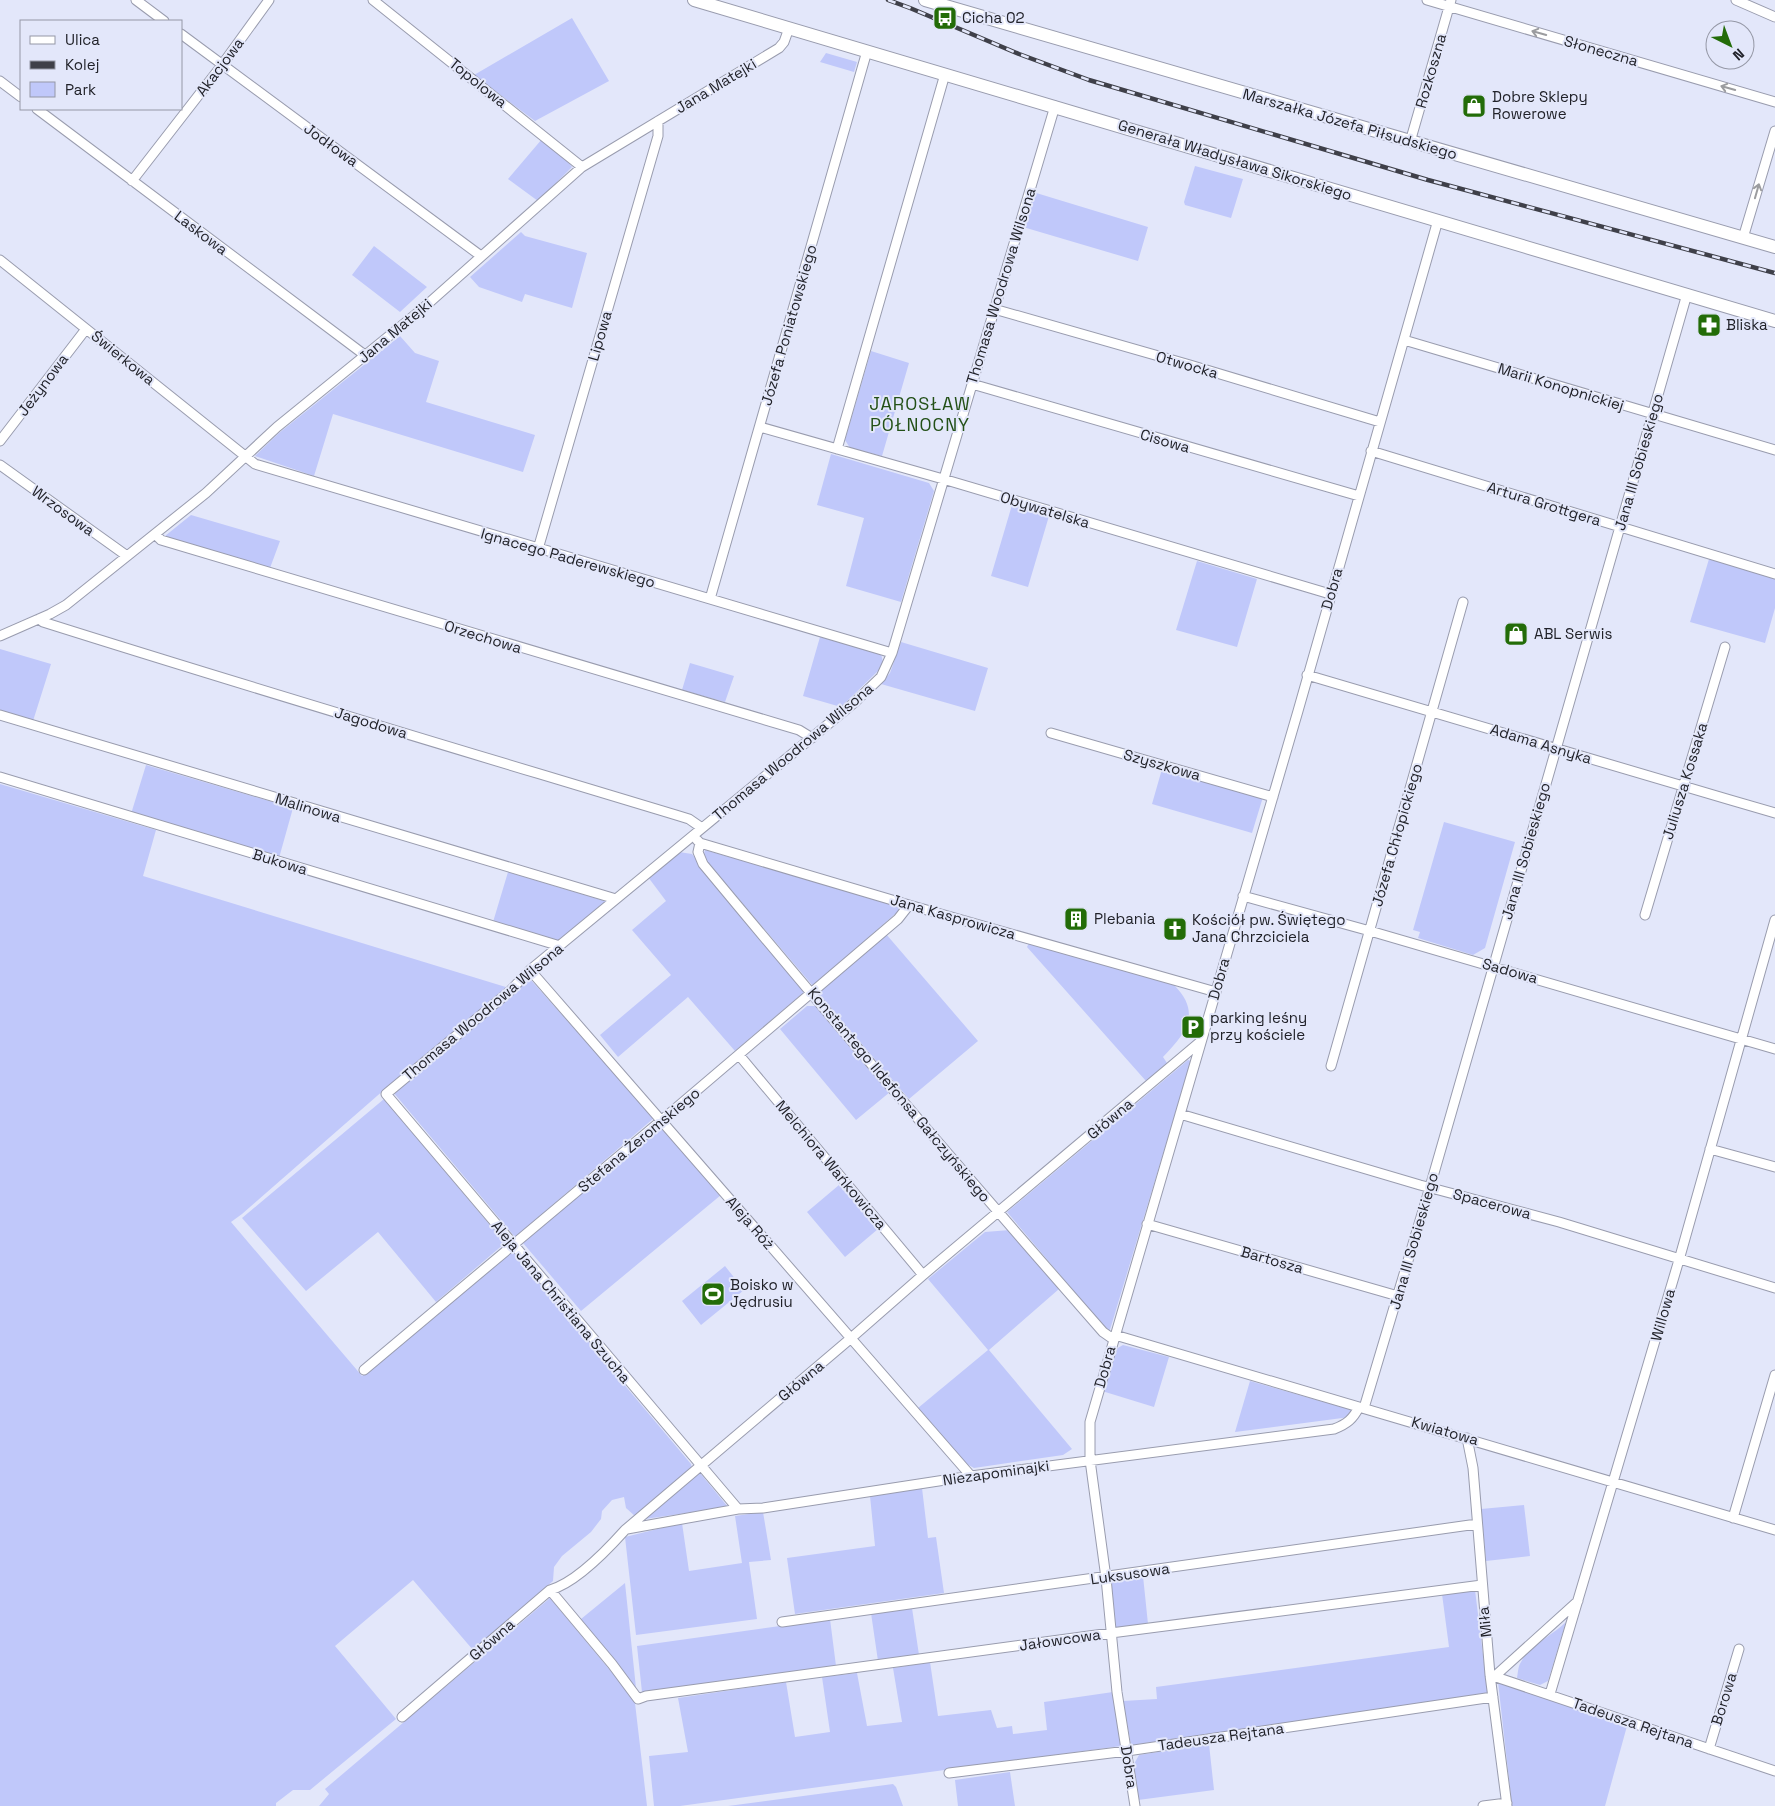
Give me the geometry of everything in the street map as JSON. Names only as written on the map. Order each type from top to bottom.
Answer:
[{"type":"main road","name":"Generała Władysława Sikorskiego","points":[[694,0],[1775,321]]},
{"type":"main road","name":"Marszałka Józefa Piłsudskiego","points":[[925,0],[1775,247]]},
{"type":"street","points":[[136,0],[163,20]]},
{"type":"street","name":"Akacjowa","points":[[132,181],[222,65],[269,0]]},
{"type":"street","name":"Topolowa","points":[[373,0],[582,167]]},
{"type":"street","name":"Słoneczna","points":[[1428,0],[1450,3],[1775,102]]},
{"type":"street","points":[[1736,0],[1775,18]]},
{"type":"street","name":"Rozkoszna","points":[[1410,142],[1450,3]]},
{"type":"street","name":"Jana Matejki","points":[[0,636],[66,605],[156,534],[206,493],[277,427],[366,356],[582,167],[779,48],[784,42],[789,28]]},
{"type":"street","name":"Jodłowa","points":[[182,35],[481,256]]},
{"type":"street","name":"Józefa Poniatowskiego","points":[[710,599],[866,51]]},
{"type":"street","points":[[837,449],[945,74]]},
{"type":"street","points":[[0,81],[20,96]]},
{"type":"street","name":"Thomasa Woodrowa Wilsona","points":[[386,1094],[503,998],[530,970],[616,899],[696,840],[702,828],[812,738],[870,689],[881,677],[892,653],[1055,106]]},
{"type":"street","name":"Laskowa","points":[[38,110],[366,356]]},
{"type":"street","name":"Lipowa","points":[[538,549],[658,136],[658,121]]},
{"type":"street","points":[[1744,238],[1775,131]]},
{"type":"street","name":"Dobra","points":[[1135,1806],[1117,1692],[1106,1578],[1090,1460],[1090,1422],[1273,797],[1438,220]]},
{"type":"street","name":"Świerkowa","points":[[0,260],[246,456]]},
{"type":"street","name":"Jana III Sobieskiego","points":[[1362,1408],[1430,1187],[1687,294]]},
{"type":"street","name":"Otwocka","points":[[994,309],[1380,422]]},
{"type":"street","name":"Jeżynowa","points":[[0,441],[86,329]]},
{"type":"street","name":"Marii Konopnickiej","points":[[1404,340],[1775,450]]},
{"type":"street","name":"Cisowa","points":[[972,384],[1359,496]]},
{"type":"street","name":"Obywatelska","points":[[760,427],[943,479],[1330,594]]},
{"type":"street","name":"Artura Grottgera","points":[[1371,451],[1775,574]]},
{"type":"street","name":"Ignacego Paderewskiego","points":[[246,456],[255,464],[892,653]]},
{"type":"street","name":"Wrzosowa","points":[[0,465],[127,556]]},
{"type":"street","name":"Orzechowa","points":[[156,534],[161,540],[799,730],[812,738]]},
{"type":"street","name":"Józefa Chłopickiego","points":[[1330,1066],[1463,602]]},
{"type":"street","name":"Jagodowa","points":[[39,619],[43,622],[96,639],[333,712],[690,818],[702,828]]},
{"type":"street","name":"Juliusza Kossaka","points":[[1645,915],[1725,647]]},
{"type":"street","name":"Adama Asnyka","points":[[1307,675],[1432,710],[1556,749],[1775,813]]},
{"type":"street","name":"Malinowa","points":[[0,715],[616,899]]},
{"type":"street","name":"Szyszkowa","points":[[1051,733],[1273,797]]},
{"type":"street","name":"Bukowa","points":[[0,777],[560,946]]},
{"type":"street","name":"Jana Kasprowicza","points":[[696,840],[909,905],[1216,992]]},
{"type":"street","name":"Konstantego Ildefonsa Gałczyńskiego","points":[[696,840],[703,864],[999,1213],[1103,1332],[1114,1337]]},
{"type":"street","name":"Sadowa","points":[[1244,896],[1775,1049]]},
{"type":"street","name":"Stefana Żeromskiego","points":[[364,1370],[739,1056],[898,919],[909,905]]},
{"type":"street","name":"Willowa","points":[[1550,1694],[1679,1260],[1775,920]]},
{"type":"street","name":"Aleja Róż","points":[[530,970],[971,1476]]},
{"type":"street","name":"Główna","points":[[402,1717],[550,1590],[560,1588],[591,1563],[625,1530],[923,1275],[1200,1042]]},
{"type":"street","name":"Melchiora Wańkowicza","points":[[739,1056],[923,1275]]},
{"type":"street","name":"Aleja Jana Christiana Szucha","points":[[386,1094],[738,1509]]},
{"type":"street","name":"Spacerowa","points":[[1180,1114],[1430,1187],[1559,1222],[1775,1288]]},
{"type":"street","points":[[1710,1149],[1775,1167]]},
{"type":"street","name":"Bartosza","points":[[1147,1224],[1398,1296]]},
{"type":"street","name":"Kwiatowa","points":[[1114,1337],[1467,1438],[1775,1530]]},
{"type":"street","points":[[1732,1518],[1775,1375]]},
{"type":"street","name":"Niezapominajki","points":[[625,1530],[738,1509],[763,1508],[971,1476],[1334,1428],[1346,1424],[1362,1408]]},
{"type":"street","name":"Miła","points":[[1467,1438],[1473,1468],[1482,1585],[1493,1675],[1493,1698],[1507,1804]]},
{"type":"street","name":"Luksusowa","points":[[782,1622],[1106,1578],[1477,1524]]},
{"type":"street","name":"Jałowcowa","points":[[550,1590],[612,1664],[638,1699],[646,1696],[1111,1632],[1482,1585]]},
{"type":"street","points":[[1493,1675],[1578,1601]]},
{"type":"street","name":"Borowa","points":[[1709,1750],[1739,1649]]},
{"type":"street","name":"Tadeusza Rejtana","points":[[1493,1675],[1775,1771]]},
{"type":"street","name":"Tadeusza Rejtana","points":[[949,1773],[1127,1751],[1493,1698]]},
{"type":"street","points":[[1483,1806],[1507,1804]]},
{"type":"green space","points":[[572,18],[609,81],[535,121],[474,75]]},
{"type":"green space","points":[[826,53],[857,62],[854,72],[820,62]]},
{"type":"green space","points":[[542,139],[564,157],[572,167],[538,201],[508,179]]},
{"type":"green space","points":[[1195,166],[1243,179],[1231,218],[1185,205],[1184,202]]},
{"type":"green space","points":[[1033,192],[1148,227],[1138,261],[1023,227]]},
{"type":"green space","points":[[521,232],[525,236],[587,253],[572,308],[525,294],[522,302],[479,287],[470,277]]},
{"type":"green space","points":[[374,246],[427,287],[400,312],[352,275]]},
{"type":"green space","points":[[400,336],[415,353],[439,361],[426,402],[535,435],[523,472],[333,414],[314,476],[255,456],[279,433]]},
{"type":"green space","points":[[871,351],[909,363],[882,456],[850,448],[845,440]]},
{"type":"green space","points":[[831,454],[929,483],[934,491],[901,602],[846,586],[864,518],[817,505]]},
{"type":"green space","points":[[1012,505],[1049,516],[1028,587],[991,576]]},
{"type":"green space","points":[[191,515],[280,541],[270,568],[165,536]]},
{"type":"green space","points":[[1709,559],[1775,578],[1775,608],[1765,643],[1690,622]]},
{"type":"green space","points":[[1197,561],[1257,579],[1237,647],[1176,630]]},
{"type":"green space","points":[[820,637],[881,654],[883,662],[879,670],[841,707],[803,696]]},
{"type":"green space","points":[[901,642],[988,668],[975,711],[881,684],[890,673]]},
{"type":"green space","points":[[0,649],[51,664],[33,721],[0,711]]},
{"type":"green space","points":[[690,663],[734,676],[725,702],[682,690]]},
{"type":"green space","points":[[146,765],[293,808],[279,858],[131,814]]},
{"type":"green space","points":[[1162,769],[1263,797],[1252,833],[1152,804]]},
{"type":"green space","points":[[0,784],[156,830],[143,876],[509,988],[385,1089],[231,1222],[362,1376],[511,1250],[691,1464],[692,1469],[636,1517],[626,1508],[624,1497],[612,1500],[602,1511],[601,1519],[591,1532],[562,1556],[554,1567],[553,1581],[473,1650],[413,1580],[335,1646],[396,1719],[310,1790],[293,1790],[276,1803],[276,1806],[0,1806]]},
{"type":"green space","points":[[1444,822],[1515,842],[1485,948],[1473,955],[1418,938],[1420,932],[1413,930]]},
{"type":"green space","points":[[705,850],[903,907],[813,986],[703,857]]},
{"type":"green space","points":[[679,852],[692,854],[804,987],[803,993],[735,1051],[688,997],[618,1057],[600,1035],[671,975],[632,930],[666,901],[648,877]]},
{"type":"green space","points":[[508,872],[608,902],[562,942],[493,922]]},
{"type":"green space","points":[[886,934],[978,1041],[909,1099],[818,993]]},
{"type":"green space","points":[[1029,943],[1174,985],[1183,995],[1189,1014],[1184,1031],[1163,1057],[1167,1063],[1146,1081],[1027,947]]},
{"type":"green space","points":[[530,979],[654,1118],[515,1237],[393,1092]]},
{"type":"green space","points":[[807,1006],[817,1006],[890,1092],[856,1120],[780,1029]]},
{"type":"green space","points":[[1188,1060],[1191,1061],[1109,1333],[1007,1212]]},
{"type":"green space","points":[[384,1099],[505,1243],[436,1302],[378,1232],[306,1291],[242,1218]]},
{"type":"green space","points":[[663,1125],[721,1195],[581,1311],[523,1243]]},
{"type":"green space","points":[[839,1185],[878,1229],[845,1257],[807,1212]]},
{"type":"green space","points":[[1010,1230],[1059,1289],[989,1350],[1072,1449],[1063,1455],[974,1468],[963,1462],[918,1408],[988,1350],[928,1279],[985,1232]]},
{"type":"green space","points":[[725,1266],[744,1290],[701,1325],[682,1301]]},
{"type":"green space","points":[[1123,1345],[1169,1357],[1154,1407],[1102,1391],[1116,1349]]},
{"type":"green space","points":[[1250,1381],[1352,1410],[1350,1417],[1235,1432]]},
{"type":"green space","points":[[700,1473],[728,1507],[645,1519]]},
{"type":"green space","points":[[922,1488],[928,1538],[936,1537],[944,1593],[795,1614],[787,1558],[875,1546],[870,1496]]},
{"type":"green space","points":[[1524,1505],[1530,1556],[1486,1561],[1481,1509]]},
{"type":"green space","points":[[763,1512],[771,1560],[749,1562],[757,1619],[636,1635],[625,1537],[682,1523],[689,1571],[742,1563],[735,1516]]},
{"type":"green space","points":[[1143,1576],[1148,1624],[1115,1628],[1110,1580]]},
{"type":"green space","points":[[625,1583],[636,1688],[581,1619]]},
{"type":"green space","points":[[1475,1590],[1488,1695],[1131,1745],[1123,1701],[1157,1699],[1156,1687],[1449,1647],[1442,1594]]},
{"type":"green space","points":[[550,1598],[635,1703],[647,1806],[319,1806],[329,1794],[325,1789]]},
{"type":"green space","points":[[912,1608],[919,1655],[878,1661],[871,1613]]},
{"type":"green space","points":[[830,1619],[836,1666],[642,1692],[637,1646]]},
{"type":"green space","points":[[1566,1622],[1548,1681],[1540,1685],[1517,1678],[1519,1665],[1524,1656]]},
{"type":"green space","points":[[930,1662],[938,1716],[991,1710],[997,1728],[1012,1726],[1013,1734],[1047,1730],[1044,1702],[1113,1692],[1121,1746],[680,1806],[654,1806],[649,1756],[688,1752],[678,1698],[786,1682],[795,1737],[830,1732],[822,1677],[857,1673],[867,1726],[902,1722],[893,1668]]},
{"type":"green space","points":[[1498,1682],[1627,1726],[1605,1806],[1512,1806]]},
{"type":"green space","points":[[1209,1744],[1214,1790],[1138,1800],[1134,1764],[1139,1755]]},
{"type":"green space","points":[[1010,1772],[1015,1806],[958,1806],[955,1780]]},
{"type":"green space","points":[[893,1784],[903,1806],[728,1806]]},
{"type":"railway","points":[[888,0],[1019,54],[1089,80],[1428,180],[1775,273]]},
{"type":"place","name":"Cicha 02","points":[[945,18]]},
{"type":"place","name":"Dobre Sklepy Rowerowe","points":[[1474,106]]},
{"type":"place","name":"Bliska","points":[[1709,325]]},
{"type":"place","name":"ABL Serwis","points":[[1516,634]]},
{"type":"place","name":"Plebania","points":[[1076,919]]},
{"type":"place","name":"Kościół pw. Świętego Jana Chrzciciela","points":[[1175,929]]},
{"type":"place","name":"parking leśny przy kościele","points":[[1193,1027]]},
{"type":"place","name":"Boisko w Jędrusiu","points":[[713,1294]]},
{"type":"district","name":"JAROSŁAW PÓŁNOCNY","points":[[920,414]]}]
